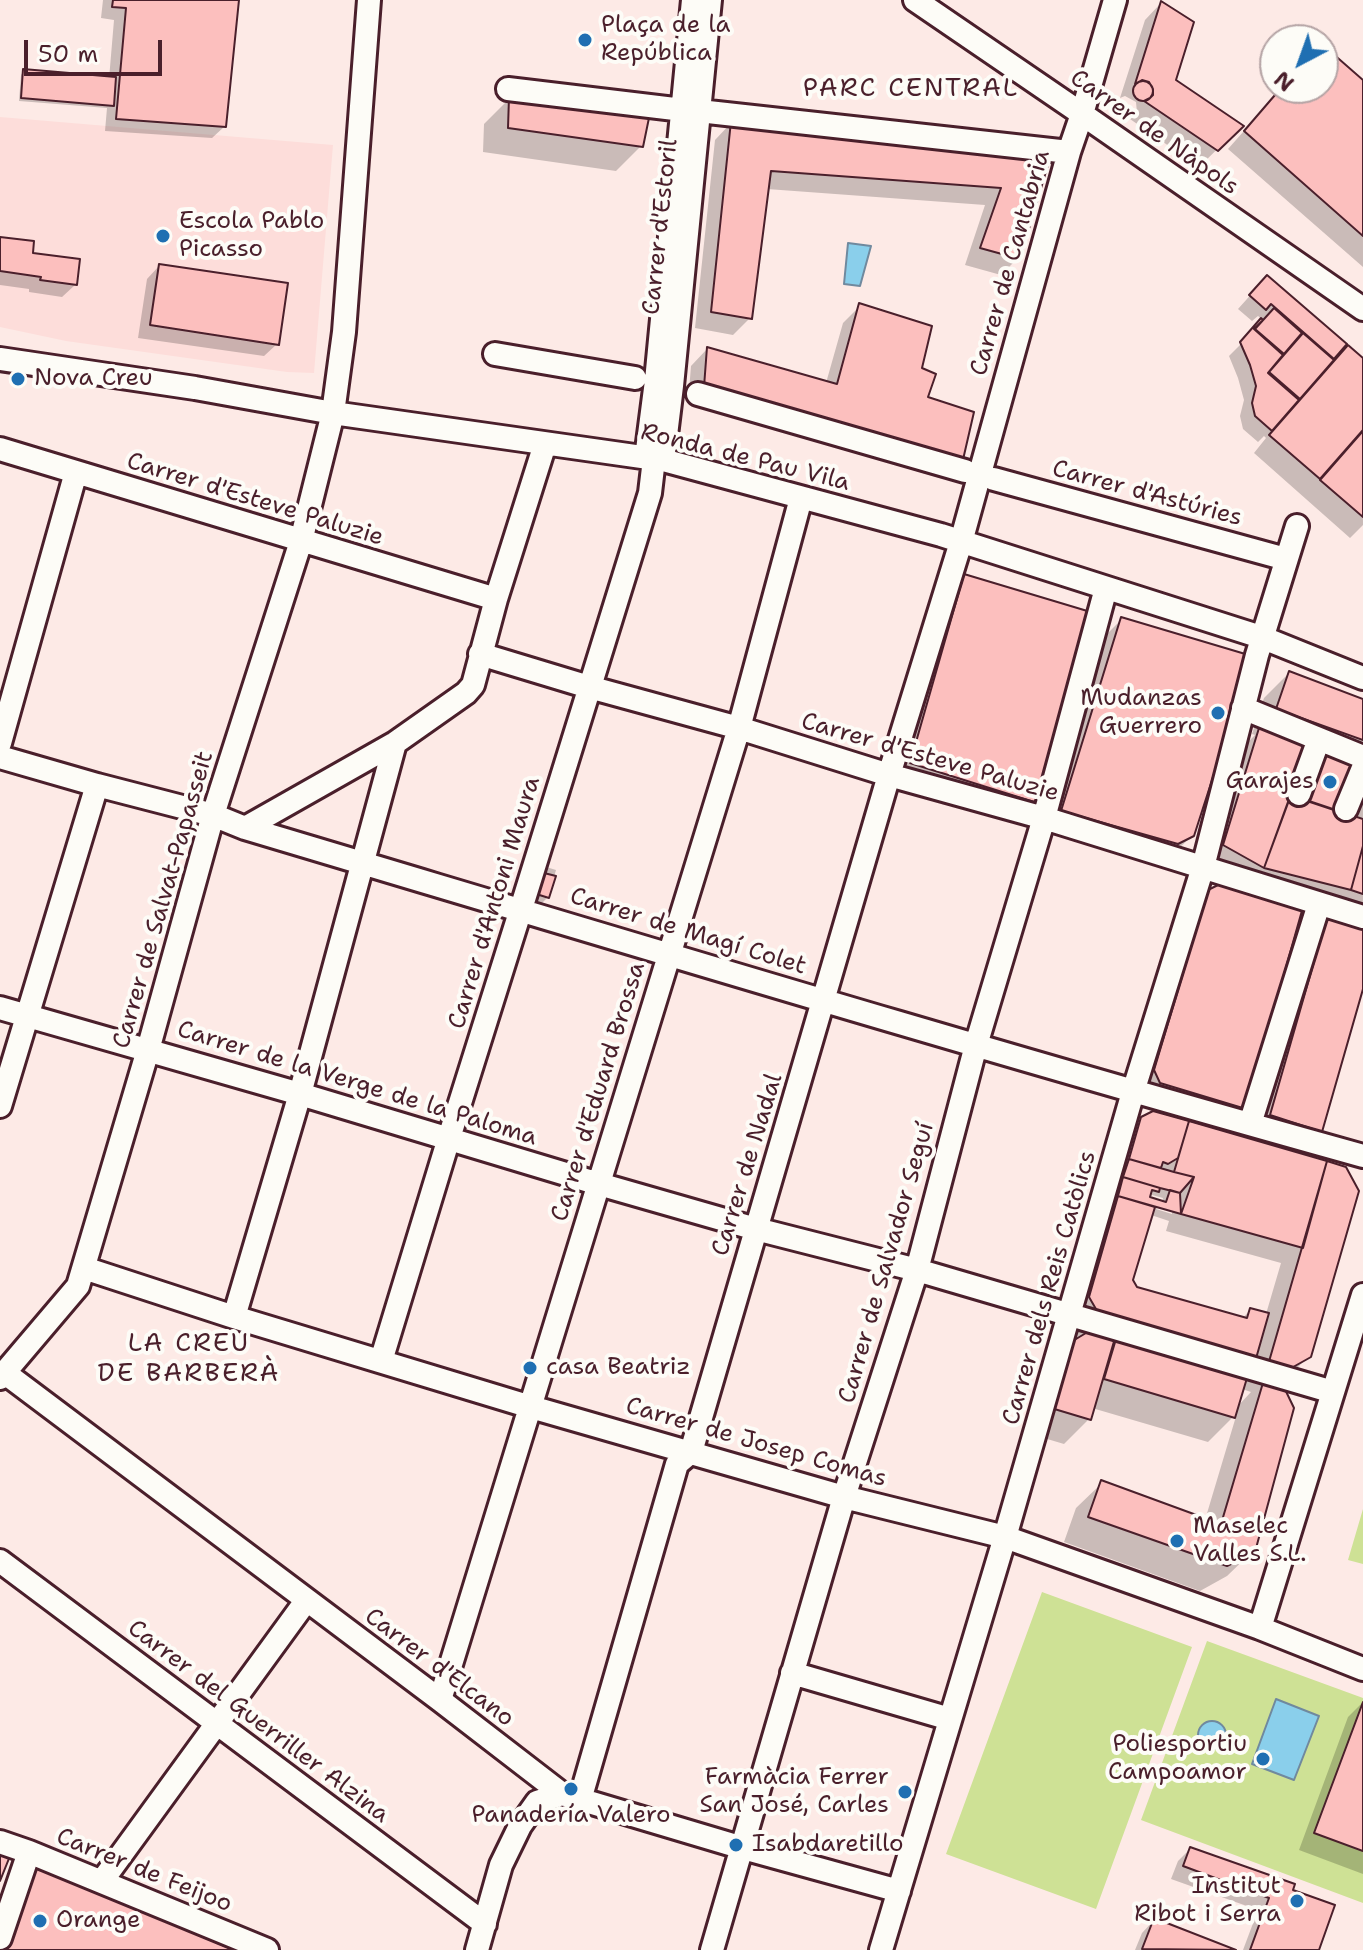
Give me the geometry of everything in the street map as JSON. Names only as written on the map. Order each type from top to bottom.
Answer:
[{"type":"street","name":"Carrer de Salvat-Papasseit","points":[[2,1376],[78,1286],[213,815],[301,541],[333,413],[344,332],[369,0]]},
{"type":"street","name":"Carrer d'Estoril","points":[[691,110],[693,0]]},
{"type":"street","name":"Carrer d'Estoril","points":[[654,459],[656,381],[691,110],[710,0]]},
{"type":"street","name":"Carrer de Nàpols","points":[[915,0],[1363,309]]},
{"type":"street","name":"Carrer de Cantabria","points":[[961,542],[1069,152],[1115,0]]},
{"type":"street","points":[[508,89],[1069,152]]},
{"type":"street","points":[[495,354],[635,378]]},
{"type":"street","name":"Ronda de Pau Vila","points":[[0,359],[195,388],[333,413],[654,459],[961,542],[1261,637],[1363,678]]},
{"type":"street","points":[[698,394],[965,471]]},
{"type":"street","points":[[245,828],[395,743],[473,685],[496,599],[545,444]]},
{"type":"street","name":"Carrer d'Esteve Paluzie","points":[[0,449],[496,599]]},
{"type":"street","name":"Carrer d'Antoni Maura","points":[[381,1361],[650,493],[654,459]]},
{"type":"street","points":[[0,743],[76,472]]},
{"type":"street","name":"Carrer d'Astúries","points":[[994,479],[1286,559]]},
{"type":"street","name":"Carrer d'Eduard Brossa","points":[[440,1700],[739,728],[801,498]]},
{"type":"street","name":"Carrer dels Reis Catòlics","points":[[881,1950],[1005,1537],[1133,1092],[1203,867],[1261,637],[1297,526]]},
{"type":"street","name":"Carrer de Nadal","points":[[573,1798],[677,1464],[691,1452],[889,775],[961,542]]},
{"type":"street","name":"Carrer de Salvador Seguí","points":[[712,1950],[844,1497],[917,1270],[976,1045],[1044,818],[1106,588]]},
{"type":"street","name":"Carrer d'Esteve Paluzie","points":[[480,654],[1044,818],[1363,917]]},
{"type":"street","points":[[1243,708],[1363,757]]},
{"type":"street","points":[[1299,794],[1319,739]]},
{"type":"street","points":[[234,1317],[300,1094],[395,743]]},
{"type":"street","name":"Carrer de Magí Colet","points":[[0,757],[213,815],[245,828],[668,955],[1133,1092],[1363,1156]]},
{"type":"street","points":[[1346,809],[1363,768]]},
{"type":"street","points":[[0,1106],[97,785]]},
{"type":"street","points":[[1250,1124],[1319,904]]},
{"type":"street","name":"Carrer de la Verge de la Paloma","points":[[0,1008],[599,1184],[756,1229],[917,1270],[1333,1392]]},
{"type":"street","name":"Carrer de Josep Comas","points":[[84,1268],[531,1407],[844,1497],[1005,1537],[1260,1628],[1363,1669]]},
{"type":"street","points":[[1260,1628],[1363,1295]]},
{"type":"street","name":"Carrer d'Elcano","points":[[2,1376],[573,1798],[899,1891]]},
{"type":"street","name":"Carrer del Guerriller Alzina","points":[[0,1561],[485,1924]]},
{"type":"street","points":[[102,1881],[306,1601]]},
{"type":"street","points":[[792,1673],[950,1719]]},
{"type":"street","points":[[477,1950],[501,1865],[520,1826],[537,1802],[573,1798]]},
{"type":"street","name":"Carrer de Feijoo","points":[[0,1842],[267,1950]]},
{"type":"street","points":[[0,1938],[29,1852]]},
{"type":"shaded area","name":"Escola Pablo Picasso","points":[[0,117],[333,145],[314,373],[287,372],[66,341],[0,327]]},
{"type":"green space","points":[[1363,1509],[1363,1564],[1348,1560]]},
{"type":"green space","points":[[1042,1592],[1192,1647],[1096,1909],[946,1854]]},
{"type":"green space","name":"Poliesportiu Campoamor","points":[[1207,1641],[1363,1698],[1363,1903],[1141,1820]]},
{"type":"water","points":[[848,243],[871,246],[860,286],[844,284]]},
{"type":"water","points":[[1276,1699],[1319,1716],[1294,1780],[1252,1764]]},
{"type":"water","points":[[1212,1721],[1222,1725],[1226,1735],[1222,1745],[1212,1749],[1202,1745],[1198,1735],[1202,1725]]},
{"type":"building","points":[[113,0],[239,0],[226,127],[116,119],[126,8],[112,7]]},
{"type":"building","points":[[1161,1],[1194,22],[1176,80],[1244,126],[1218,151],[1144,101],[1153,95],[1149,82],[1142,80],[1135,84]]},
{"type":"building","points":[[1339,59],[1363,80],[1363,236],[1244,131],[1267,104],[1339,104]]},
{"type":"building","points":[[23,69],[116,77],[114,106],[21,98]]},
{"type":"building","points":[[1143,81],[1150,84],[1153,91],[1150,98],[1143,101],[1136,98],[1133,91],[1136,84]]},
{"type":"building","points":[[509,97],[650,113],[643,147],[508,128]]},
{"type":"building","points":[[731,121],[1050,158],[1020,259],[980,248],[1001,188],[771,171],[752,319],[711,312]]},
{"type":"building","points":[[0,237],[34,241],[33,253],[80,259],[77,285],[0,271]]},
{"type":"building","points":[[159,264],[288,283],[279,345],[150,325]]},
{"type":"building","points":[[1267,275],[1347,344],[1334,359],[1271,304],[1266,310],[1249,295]]},
{"type":"building","points":[[859,303],[932,326],[922,368],[936,374],[928,397],[974,412],[962,464],[704,387],[707,347],[837,384]]},
{"type":"building","points":[[1274,308],[1302,333],[1284,354],[1255,329]]},
{"type":"building","points":[[1261,318],[1263,320],[1254,329],[1283,355],[1268,373],[1299,400],[1272,431],[1255,416],[1252,403],[1256,386],[1240,342]]},
{"type":"building","points":[[1303,333],[1334,360],[1300,399],[1269,372]]},
{"type":"building","points":[[1348,345],[1363,358],[1363,430],[1320,479],[1269,435]]},
{"type":"building","points":[[1363,431],[1363,517],[1320,480]]},
{"type":"building","points":[[964,574],[1094,613],[1034,802],[910,763]]},
{"type":"building","points":[[1121,617],[1252,656],[1194,836],[1178,844],[1061,811]]},
{"type":"building","points":[[1289,671],[1363,699],[1363,740],[1276,709]]},
{"type":"building","points":[[1259,728],[1309,744],[1264,868],[1223,845]]},
{"type":"building","name":"Garajes","points":[[1323,751],[1356,764],[1337,811],[1304,800]]},
{"type":"building","points":[[1291,795],[1363,819],[1363,846],[1351,890],[1264,868]]},
{"type":"building","points":[[1363,846],[1363,894],[1351,890]]},
{"type":"building","points":[[540,872],[556,876],[549,898],[533,893]]},
{"type":"building","points":[[1220,884],[1303,907],[1246,1109],[1160,1083],[1154,1070],[1208,890]]},
{"type":"building","points":[[1328,913],[1363,926],[1363,989],[1322,1132],[1270,1115]]},
{"type":"building","points":[[1153,1111],[1189,1121],[1178,1158],[1168,1164],[1163,1162],[1161,1168],[1129,1159],[1141,1117]]},
{"type":"building","points":[[1189,1121],[1327,1161],[1303,1248],[1181,1214],[1194,1177],[1174,1172]]},
{"type":"building","points":[[1129,1159],[1194,1177],[1180,1193],[1160,1188],[1123,1177]]},
{"type":"building","points":[[1327,1161],[1346,1167],[1359,1191],[1311,1357],[1286,1371],[1268,1365]]},
{"type":"building","points":[[1123,1177],[1160,1188],[1159,1192],[1152,1190],[1150,1197],[1166,1202],[1170,1190],[1180,1193],[1181,1214],[1118,1196]]},
{"type":"building","points":[[1118,1196],[1155,1207],[1133,1280],[1137,1287],[1247,1318],[1250,1308],[1269,1313],[1255,1362],[1100,1316],[1089,1297]]},
{"type":"building","points":[[1091,1330],[1115,1338],[1091,1420],[1051,1408],[1071,1342]]},
{"type":"building","points":[[1116,1339],[1247,1378],[1235,1418],[1104,1379]]},
{"type":"building","points":[[1265,1376],[1280,1379],[1294,1408],[1255,1552],[1227,1566],[1088,1517],[1101,1480],[1221,1524]]},
{"type":"building","points":[[1363,1702],[1363,1851],[1314,1833]]},
{"type":"building","name":"Institut Ribot i Serra","points":[[1190,1847],[1295,1884],[1293,1890],[1335,1905],[1319,1950],[1250,1950],[1269,1898],[1183,1866]]},
{"type":"building","points":[[0,1852],[10,1856],[0,1881]]},
{"type":"building","points":[[35,1866],[75,1883],[234,1950],[4,1950]]},
{"type":"building","name":"Institut Ribot i Serra","points":[[1154,1918],[1236,1950],[1142,1949]]},
{"type":"place","name":"Plaça de la República","points":[[585,40]]},
{"type":"place","name":"Escola Pablo Picasso","points":[[163,236]]},
{"type":"place","name":"Nova Creu","points":[[18,379]]},
{"type":"place","name":"Mudanzas Guerrero","points":[[1218,713]]},
{"type":"place","name":"Garajes","points":[[1330,782]]},
{"type":"place","name":"casa Beatriz","points":[[530,1368]]},
{"type":"place","name":"Maselec Valles S.L.","points":[[1177,1541]]},
{"type":"place","name":"Poliesportiu Campoamor","points":[[1263,1759]]},
{"type":"place","name":"Panadería Valero","points":[[571,1789]]},
{"type":"place","name":"Farmàcia Ferrer San José, Carles","points":[[905,1792]]},
{"type":"place","name":"Isabdaretillo","points":[[736,1845]]},
{"type":"place","name":"Institut Ribot i Serra","points":[[1297,1901]]},
{"type":"place","name":"Orange","points":[[40,1921]]},
{"type":"district","name":"PARC CENTRAL","points":[[911,89]]},
{"type":"district","name":"LA CREU DE BARBERÀ","points":[[189,1359]]}]
